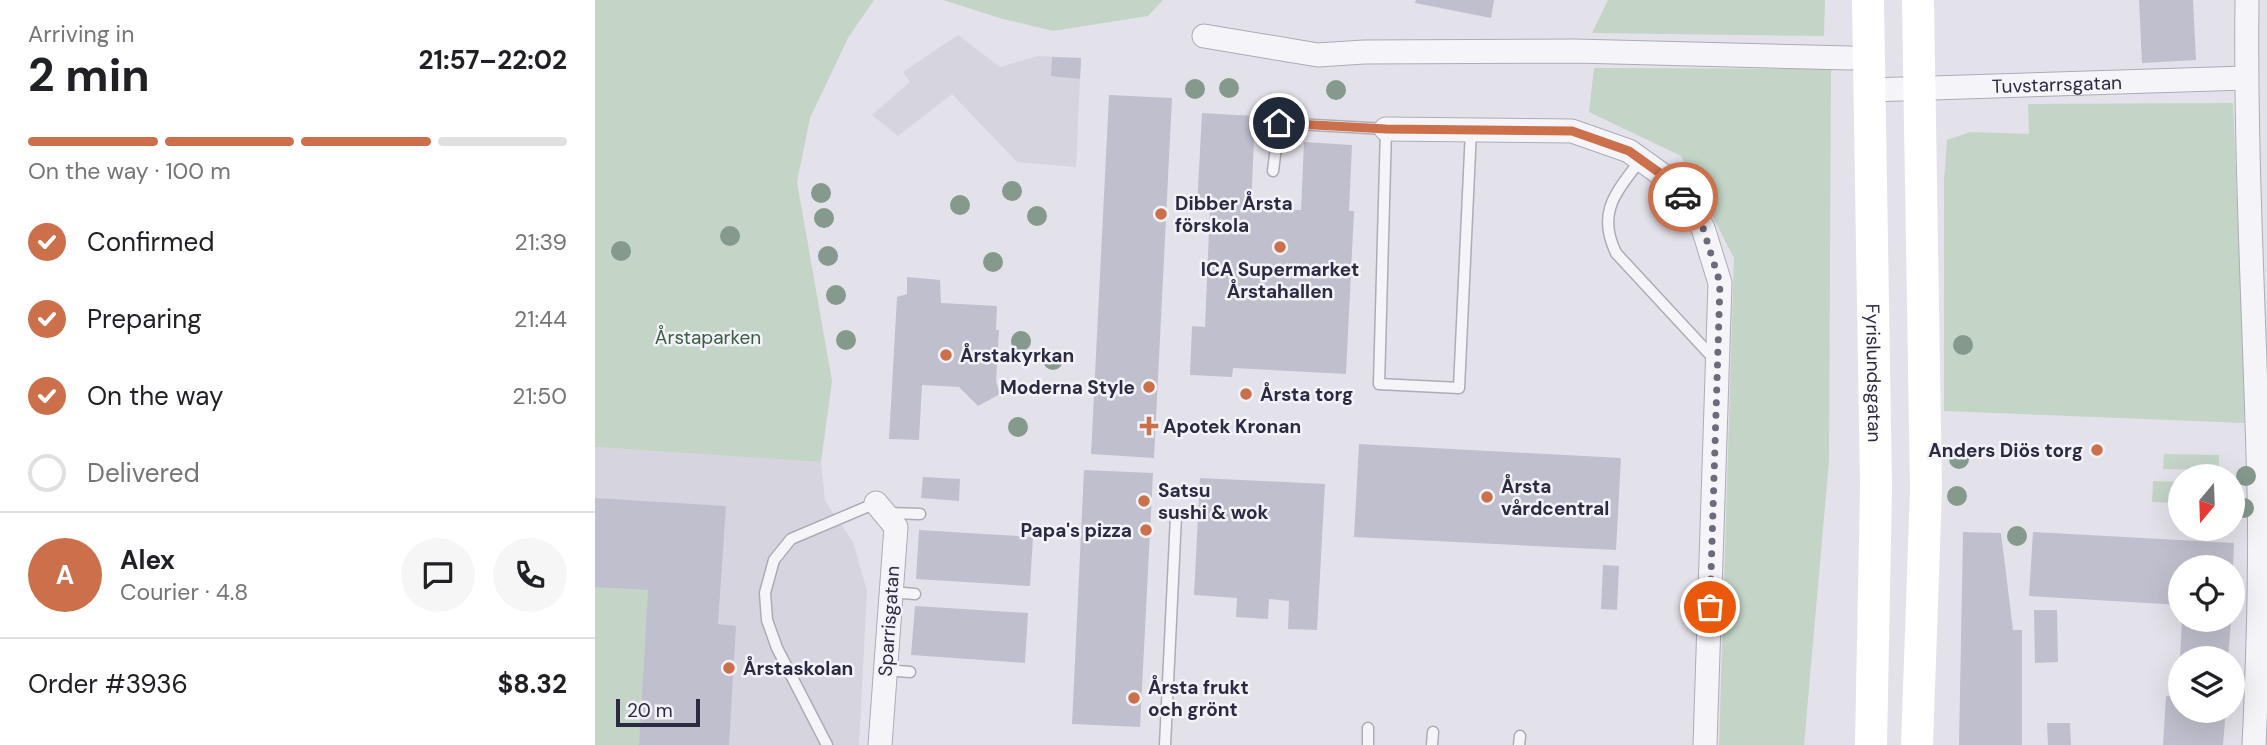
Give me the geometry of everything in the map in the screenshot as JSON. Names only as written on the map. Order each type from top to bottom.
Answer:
[{"type":"main road","name":"Fyrislundsgatan","points":[[1868,0],[1876,486],[1871,745]]},
{"type":"main road","points":[[1917,745],[1926,489],[1918,0]]},
{"type":"street","points":[[2247,0],[2246,78],[2263,491],[2254,745]]},
{"type":"street","points":[[1204,36],[1318,55],[1364,52],[1574,51],[1850,58]]},
{"type":"street","name":"Tuvstarrsgatan","points":[[1870,90],[2246,78]]},
{"type":"street","points":[[1386,129],[1572,131],[1629,151],[1675,184],[1703,228],[1720,283],[1705,745]]},
{"type":"street","name":"Sparrisgatan","points":[[880,508],[896,527],[880,745]]},
{"type":"lane","points":[[1273,171],[1279,123],[1386,129],[1379,384],[1459,388],[1471,130]]},
{"type":"lane","points":[[1641,159],[1609,206],[1608,236],[1616,253],[1718,363]]},
{"type":"lane","points":[[827,745],[776,648],[767,620],[765,593],[774,560],[791,540],[880,508],[920,513]]},
{"type":"lane","points":[[1165,745],[1176,516]]},
{"type":"lane","points":[[891,592],[915,594]]},
{"type":"lane","points":[[885,670],[910,672]]},
{"type":"lane","points":[[1367,745],[1369,728]]},
{"type":"lane","points":[[1432,745],[1433,732]]},
{"type":"shaded area","points":[[958,35],[1000,67],[1038,56],[1081,58],[1076,167],[1017,162],[952,94],[898,136],[872,115],[910,82],[903,72]]},
{"type":"shaded area","name":"Årstaskolan","points":[[595,447],[821,462],[825,501],[853,542],[867,591],[859,745],[595,745]]},
{"type":"green space","name":"Årstaparken","points":[[595,0],[874,0],[848,38],[810,118],[797,182],[832,381],[821,462],[595,447]]},
{"type":"green space","points":[[943,0],[1163,0],[1148,16],[1053,31]]},
{"type":"green space","points":[[1608,0],[1825,0],[1824,36],[1592,33]]},
{"type":"green space","points":[[1594,68],[1831,69],[1829,461],[1804,745],[1719,745],[1734,258],[1681,156],[1589,112]]},
{"type":"green space","points":[[2233,103],[2244,423],[1944,411],[1944,180],[1947,140],[1970,132],[2029,134],[2028,104]]},
{"type":"green space","points":[[2164,454],[2219,455],[2219,464],[2168,464],[2168,469],[2163,469]]},
{"type":"green space","points":[[2153,481],[2168,482],[2168,503],[2152,502]]},
{"type":"green space","points":[[595,587],[648,590],[639,745],[595,745]]},
{"type":"building","points":[[1416,0],[1494,0],[1491,18],[1415,3]]},
{"type":"building","points":[[2139,0],[2193,0],[2196,60],[2142,63]]},
{"type":"building","points":[[1052,57],[1081,58],[1080,79],[1051,76]]},
{"type":"building","points":[[1109,95],[1172,98],[1154,458],[1091,454]]},
{"type":"building","name":"ICA Supermarket Årstahallen","points":[[1202,113],[1255,116],[1251,208],[1301,210],[1304,142],[1352,145],[1349,211],[1354,211],[1346,374],[1233,368],[1232,377],[1190,375],[1192,326],[1205,327],[1210,208],[1197,207]]},
{"type":"building","name":"Årstakyrkan","points":[[907,277],[940,280],[941,303],[997,306],[996,330],[999,330],[996,381],[1000,394],[978,406],[959,387],[922,385],[919,440],[889,439],[897,297],[907,294]]},
{"type":"building","name":"Årsta vårdcentral","points":[[1359,444],[1621,458],[1616,550],[1354,537]]},
{"type":"building","points":[[1084,470],[1153,473],[1140,727],[1072,724]]},
{"type":"building","points":[[923,477],[960,479],[959,501],[921,498]]},
{"type":"building","points":[[1200,478],[1325,484],[1317,630],[1288,629],[1289,601],[1269,599],[1268,619],[1236,617],[1237,598],[1194,595]]},
{"type":"building","points":[[595,498],[726,506],[718,624],[736,626],[729,745],[639,745],[648,590],[595,587]]},
{"type":"building","points":[[919,530],[1033,537],[1030,586],[916,579]]},
{"type":"building","points":[[1963,532],[2001,533],[2013,630],[2022,630],[2022,745],[1959,745]]},
{"type":"building","points":[[2033,532],[2234,543],[2234,555],[2168,555],[2168,604],[2029,596]]},
{"type":"building","points":[[1603,565],[1619,566],[1617,610],[1601,609]]},
{"type":"building","points":[[915,606],[1028,613],[1025,663],[911,655]]},
{"type":"building","points":[[2034,610],[2057,610],[2058,662],[2035,663]]},
{"type":"building","points":[[2181,632],[2230,632],[2229,646],[2181,646]]},
{"type":"building","points":[[2166,696],[2168,723],[2225,723],[2223,745],[2163,745]]},
{"type":"building","points":[[2047,723],[2070,723],[2071,745],[2048,745]]},
{"type":"way so far","points":[[1683,197],[1703,228],[1720,283],[1710,607]]},
{"type":"place","name":"Dibber Årsta förskola","points":[[1161,214]]},
{"type":"place","name":"ICA Supermarket Årstahallen","points":[[1280,247]]},
{"type":"place","name":"Årstakyrkan","points":[[946,355]]},
{"type":"place","name":"Moderna Style","points":[[1149,387]]},
{"type":"place","name":"Årsta torg","points":[[1246,394]]},
{"type":"place","name":"Apotek Kronan","points":[[1149,426]]},
{"type":"place","name":"Anders Diös torg","points":[[2097,450]]},
{"type":"place","name":"Årsta vårdcentral","points":[[1487,497]]},
{"type":"place","name":"Satsu sushi & wok","points":[[1144,501]]},
{"type":"place","name":"Papa's pizza","points":[[1146,530]]},
{"type":"place","name":"Årstaskolan","points":[[729,668]]},
{"type":"place","name":"Årsta frukt och grönt","points":[[1134,698]]},
{"type":"route","points":[[1279,123],[1386,129],[1572,131],[1629,151],[1675,184],[1683,197]]}]
